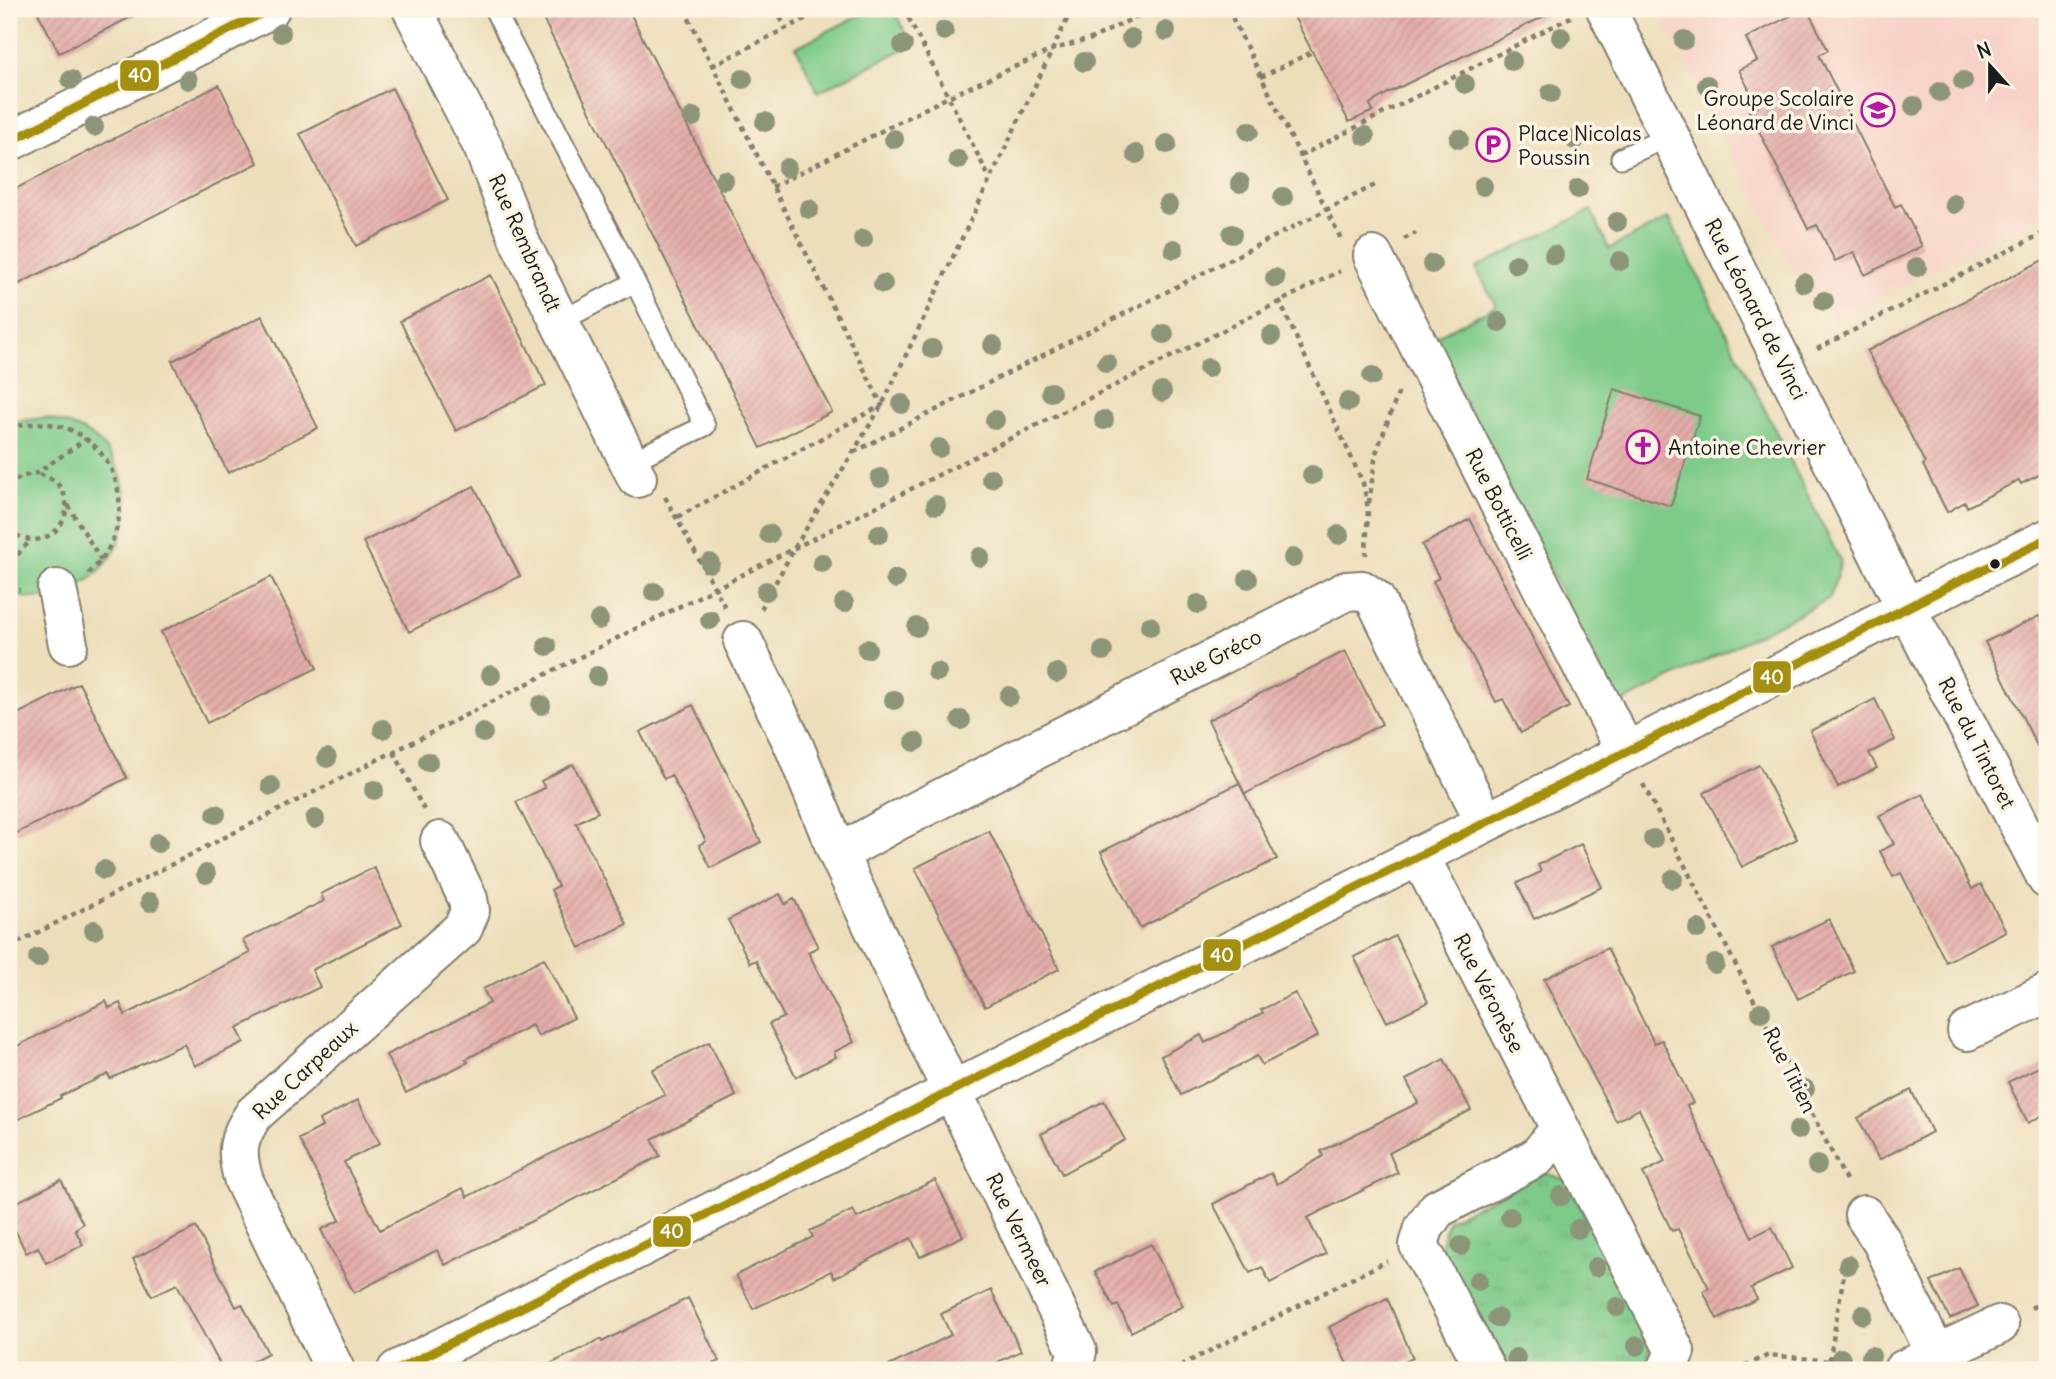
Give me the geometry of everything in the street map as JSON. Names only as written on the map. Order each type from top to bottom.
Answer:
[{"type":"street","points":[[9,142],[270,9]]},
{"type":"street","name":"Rue Rembrandt","points":[[412,9],[483,147],[520,242],[633,470]]},
{"type":"street","name":"Rue Léonard de Vinci","points":[[1591,12],[1670,136],[1907,608]]},
{"type":"street","name":"Rue Botticelli","points":[[1363,260],[1420,352],[1626,752]]},
{"type":"street","points":[[397,1370],[2047,539]]},
{"type":"street","points":[[57,589],[68,644]]},
{"type":"street","points":[[1362,590],[1375,599],[1485,822]]},
{"type":"street","name":"Rue Gréco","points":[[838,854],[901,819],[1346,591],[1362,590]]},
{"type":"street","name":"Rue du Tintoret","points":[[1907,608],[2047,879]]},
{"type":"street","points":[[743,641],[794,746],[838,854],[952,1090]]},
{"type":"street","name":"Rue Carpeaux","points":[[335,1370],[244,1181],[237,1159],[241,1133],[254,1114],[463,928],[470,911],[468,899],[440,841]]},
{"type":"street","name":"Rue Véronèse","points":[[1419,855],[1675,1351],[1667,1370]]},
{"type":"street","points":[[1967,1031],[2047,993]]},
{"type":"street","name":"Rue Vermeer","points":[[952,1090],[1077,1351],[1073,1370]]},
{"type":"street","points":[[1486,1370],[1419,1245],[1424,1228],[1437,1209],[1537,1157],[1559,1130]]},
{"type":"street","points":[[1864,1215],[1882,1242],[1920,1363],[1999,1325]]},
{"type":"lane","points":[[494,9],[635,282],[705,426],[633,470]]},
{"type":"lane","points":[[1621,158],[1670,136]]},
{"type":"lane","points":[[559,322],[635,282]]},
{"type":"path","points":[[684,9],[882,405]]},
{"type":"path","points":[[775,9],[786,29]]},
{"type":"path","points":[[712,66],[824,9]]},
{"type":"path","points":[[904,9],[989,177]]},
{"type":"path","points":[[743,641],[795,547],[882,405],[989,177],[1072,9]]},
{"type":"path","points":[[772,187],[948,97],[1054,49],[1091,39],[1152,9]]},
{"type":"path","points":[[1228,9],[1327,210],[1363,260]]},
{"type":"path","points":[[1300,156],[1591,12]]},
{"type":"path","points":[[1262,77],[1312,52]]},
{"type":"path","points":[[852,454],[1377,184]]},
{"type":"path","points":[[1785,365],[2047,231]]},
{"type":"path","points":[[9,947],[1279,300],[1416,233]]},
{"type":"path","points":[[1279,300],[1363,483],[1368,508]]},
{"type":"path","points":[[1362,590],[1368,508],[1376,453],[1402,384],[1420,352]]},
{"type":"path","points":[[678,517],[882,405]]},
{"type":"path","points":[[9,429],[44,424],[66,429],[86,439],[109,465],[120,495],[120,519],[114,542],[102,562],[89,574],[57,589],[34,592],[9,587]]},
{"type":"path","points":[[9,488],[20,477],[37,473],[86,439]]},
{"type":"path","points":[[633,470],[668,499],[743,641]]},
{"type":"path","points":[[37,473],[56,482],[102,562]]},
{"type":"path","points":[[9,528],[15,535],[31,540],[49,536],[64,521],[67,505]]},
{"type":"path","points":[[9,560],[31,540]]},
{"type":"path","points":[[394,752],[440,841]]},
{"type":"path","name":"Rue Titien","points":[[1626,752],[1864,1215]]},
{"type":"path","points":[[1828,1370],[1846,1255],[1864,1215]]},
{"type":"path","points":[[1172,1370],[1419,1245]]},
{"type":"path","points":[[1736,1370],[1769,1355],[1829,1361]]},
{"type":"shaded area","name":"Groupe Scolaire Léonard de Vinci","points":[[1657,9],[2047,9],[2047,211],[1839,318],[1813,309]]},
{"type":"green space","points":[[872,9],[893,9],[912,45],[818,92],[796,47]]},
{"type":"green space","points":[[1591,210],[1609,249],[1669,218],[1841,562],[1830,598],[1618,705],[1433,338],[1496,306],[1476,268]]},
{"type":"green space","points":[[46,418],[81,430],[107,450],[122,479],[126,502],[125,524],[118,544],[107,562],[92,577],[74,589],[53,596],[27,598],[9,593],[9,422]]},
{"type":"green space","points":[[1544,1173],[1567,1180],[1651,1347],[1644,1370],[1504,1370],[1440,1246],[1448,1220]]},
{"type":"building","points":[[36,9],[147,9],[59,53]]},
{"type":"building","points":[[538,9],[628,9],[832,412],[761,448]]},
{"type":"building","points":[[1290,9],[1559,9],[1388,93],[1370,104],[1373,111],[1349,122]]},
{"type":"building","points":[[1807,9],[1828,50],[1819,55],[1895,207],[1901,204],[1922,246],[1865,275],[1854,252],[1835,261],[1817,225],[1808,229],[1749,111],[1758,107],[1739,70],[1757,61],[1746,38]]},
{"type":"building","points":[[219,85],[258,163],[9,289],[9,192]]},
{"type":"building","points":[[392,88],[448,200],[356,246],[300,134]]},
{"type":"building","points":[[2047,258],[2047,460],[2041,464],[2045,472],[2021,484],[2019,480],[1967,507],[1965,502],[1947,512],[1923,465],[1925,463],[1867,351]]},
{"type":"building","points":[[491,275],[546,385],[456,431],[400,321]]},
{"type":"building","points":[[262,316],[318,428],[228,473],[172,361]]},
{"type":"building","name":"Antoine Chevrier","points":[[1614,389],[1700,416],[1671,506],[1587,479]]},
{"type":"building","points":[[474,486],[520,576],[409,632],[363,542]]},
{"type":"building","points":[[1470,519],[1569,707],[1521,733],[1503,699],[1496,702],[1433,581],[1439,578],[1422,545]]},
{"type":"building","points":[[271,577],[317,668],[207,723],[161,632]]},
{"type":"building","points":[[2039,616],[2047,633],[2047,766],[1985,642]]},
{"type":"building","points":[[1345,651],[1382,724],[1245,794],[1208,720]]},
{"type":"building","points":[[79,683],[127,778],[9,837],[9,718]]},
{"type":"building","points":[[1875,699],[1895,740],[1869,753],[1877,768],[1838,787],[1810,731]]},
{"type":"building","points":[[693,705],[761,842],[711,868],[699,845],[706,841],[671,775],[664,779],[640,732]]},
{"type":"building","points":[[573,764],[598,812],[576,823],[627,924],[580,948],[551,890],[558,886],[516,802],[545,788],[541,781]]},
{"type":"building","points":[[1759,765],[1797,839],[1742,867],[1704,793]]},
{"type":"building","points":[[1239,783],[1277,859],[1140,928],[1101,852]]},
{"type":"building","points":[[1923,794],[1972,889],[1981,884],[2006,931],[1946,962],[1901,873],[1893,877],[1880,851],[1894,844],[1879,816]]},
{"type":"building","points":[[989,831],[1059,969],[985,1007],[915,868]]},
{"type":"building","points":[[1581,844],[1602,887],[1534,919],[1517,883],[1541,872],[1538,865]]},
{"type":"building","points":[[374,867],[402,924],[312,970],[320,987],[237,1028],[244,1042],[195,1066],[184,1044],[110,1079],[108,1074],[17,1120],[9,1105],[9,1050],[106,1001],[109,1008],[120,1003],[125,1015],[250,953],[243,940],[324,901],[321,894]]},
{"type":"building","points":[[780,894],[785,904],[794,899],[818,947],[808,952],[854,1042],[834,1052],[836,1057],[796,1077],[769,1024],[784,1017],[756,960],[750,963],[728,920]]},
{"type":"building","points":[[1829,919],[1854,971],[1798,999],[1772,947]]},
{"type":"building","points":[[1395,936],[1428,1002],[1387,1022],[1354,957]]},
{"type":"building","points":[[1607,948],[1654,1043],[1662,1040],[1693,1103],[1687,1106],[1752,1237],[1772,1227],[1792,1268],[1751,1288],[1757,1299],[1717,1319],[1703,1291],[1709,1288],[1678,1229],[1672,1231],[1643,1173],[1665,1162],[1639,1109],[1616,1121],[1544,979]]},
{"type":"building","points":[[544,958],[574,1018],[538,1036],[532,1025],[466,1059],[468,1062],[406,1093],[386,1055],[490,1003],[483,989]]},
{"type":"building","points":[[1295,993],[1318,1036],[1262,1065],[1257,1056],[1181,1095],[1161,1056],[1201,1035],[1205,1043]]},
{"type":"building","points":[[709,1042],[736,1096],[652,1139],[660,1156],[445,1265],[437,1250],[354,1293],[321,1230],[340,1220],[299,1139],[322,1127],[319,1120],[358,1100],[380,1143],[344,1162],[380,1230],[463,1188],[467,1197],[665,1095],[652,1070]]},
{"type":"building","points":[[1444,1059],[1471,1110],[1389,1153],[1398,1173],[1307,1218],[1326,1254],[1270,1283],[1262,1267],[1250,1273],[1213,1204],[1271,1173],[1277,1184],[1323,1156],[1321,1151],[1418,1103],[1406,1080]]},
{"type":"building","points":[[2047,1063],[2047,1113],[2028,1123],[2008,1082]]},
{"type":"building","points":[[1911,1090],[1932,1132],[1879,1160],[1858,1118]]},
{"type":"building","points":[[1104,1101],[1125,1140],[1062,1174],[1041,1134]]},
{"type":"building","points":[[61,1180],[83,1224],[75,1229],[83,1245],[46,1263],[38,1247],[26,1253],[9,1217],[9,1206]]},
{"type":"building","points":[[935,1180],[963,1236],[920,1257],[911,1238],[834,1278],[831,1271],[753,1309],[736,1275],[813,1237],[810,1231],[853,1210],[857,1218]]},
{"type":"building","points":[[196,1227],[236,1307],[242,1304],[268,1353],[235,1370],[223,1370],[177,1284],[152,1296],[133,1259]]},
{"type":"building","points":[[1151,1244],[1183,1306],[1131,1332],[1118,1305],[1114,1307],[1095,1272]]},
{"type":"building","points":[[1959,1268],[1978,1306],[1950,1319],[1931,1282]]},
{"type":"building","points":[[991,1290],[1021,1351],[981,1370],[881,1370],[951,1335],[941,1314]]},
{"type":"building","points":[[688,1298],[719,1361],[700,1370],[538,1370],[601,1339],[602,1342]]},
{"type":"building","points":[[1387,1298],[1413,1358],[1388,1370],[1350,1370],[1329,1327]]},
{"type":"transit line","name":"40","points":[[9,142],[270,9]]},
{"type":"transit line","name":"40","points":[[397,1370],[2047,539]]},
{"type":"place","name":"Groupe Scolaire Léonard de Vinci","points":[[1878,110]]},
{"type":"place","name":"Place Nicolas Poussin","points":[[1493,145]]},
{"type":"place","name":"Antoine Chevrier","points":[[1643,447]]}]
